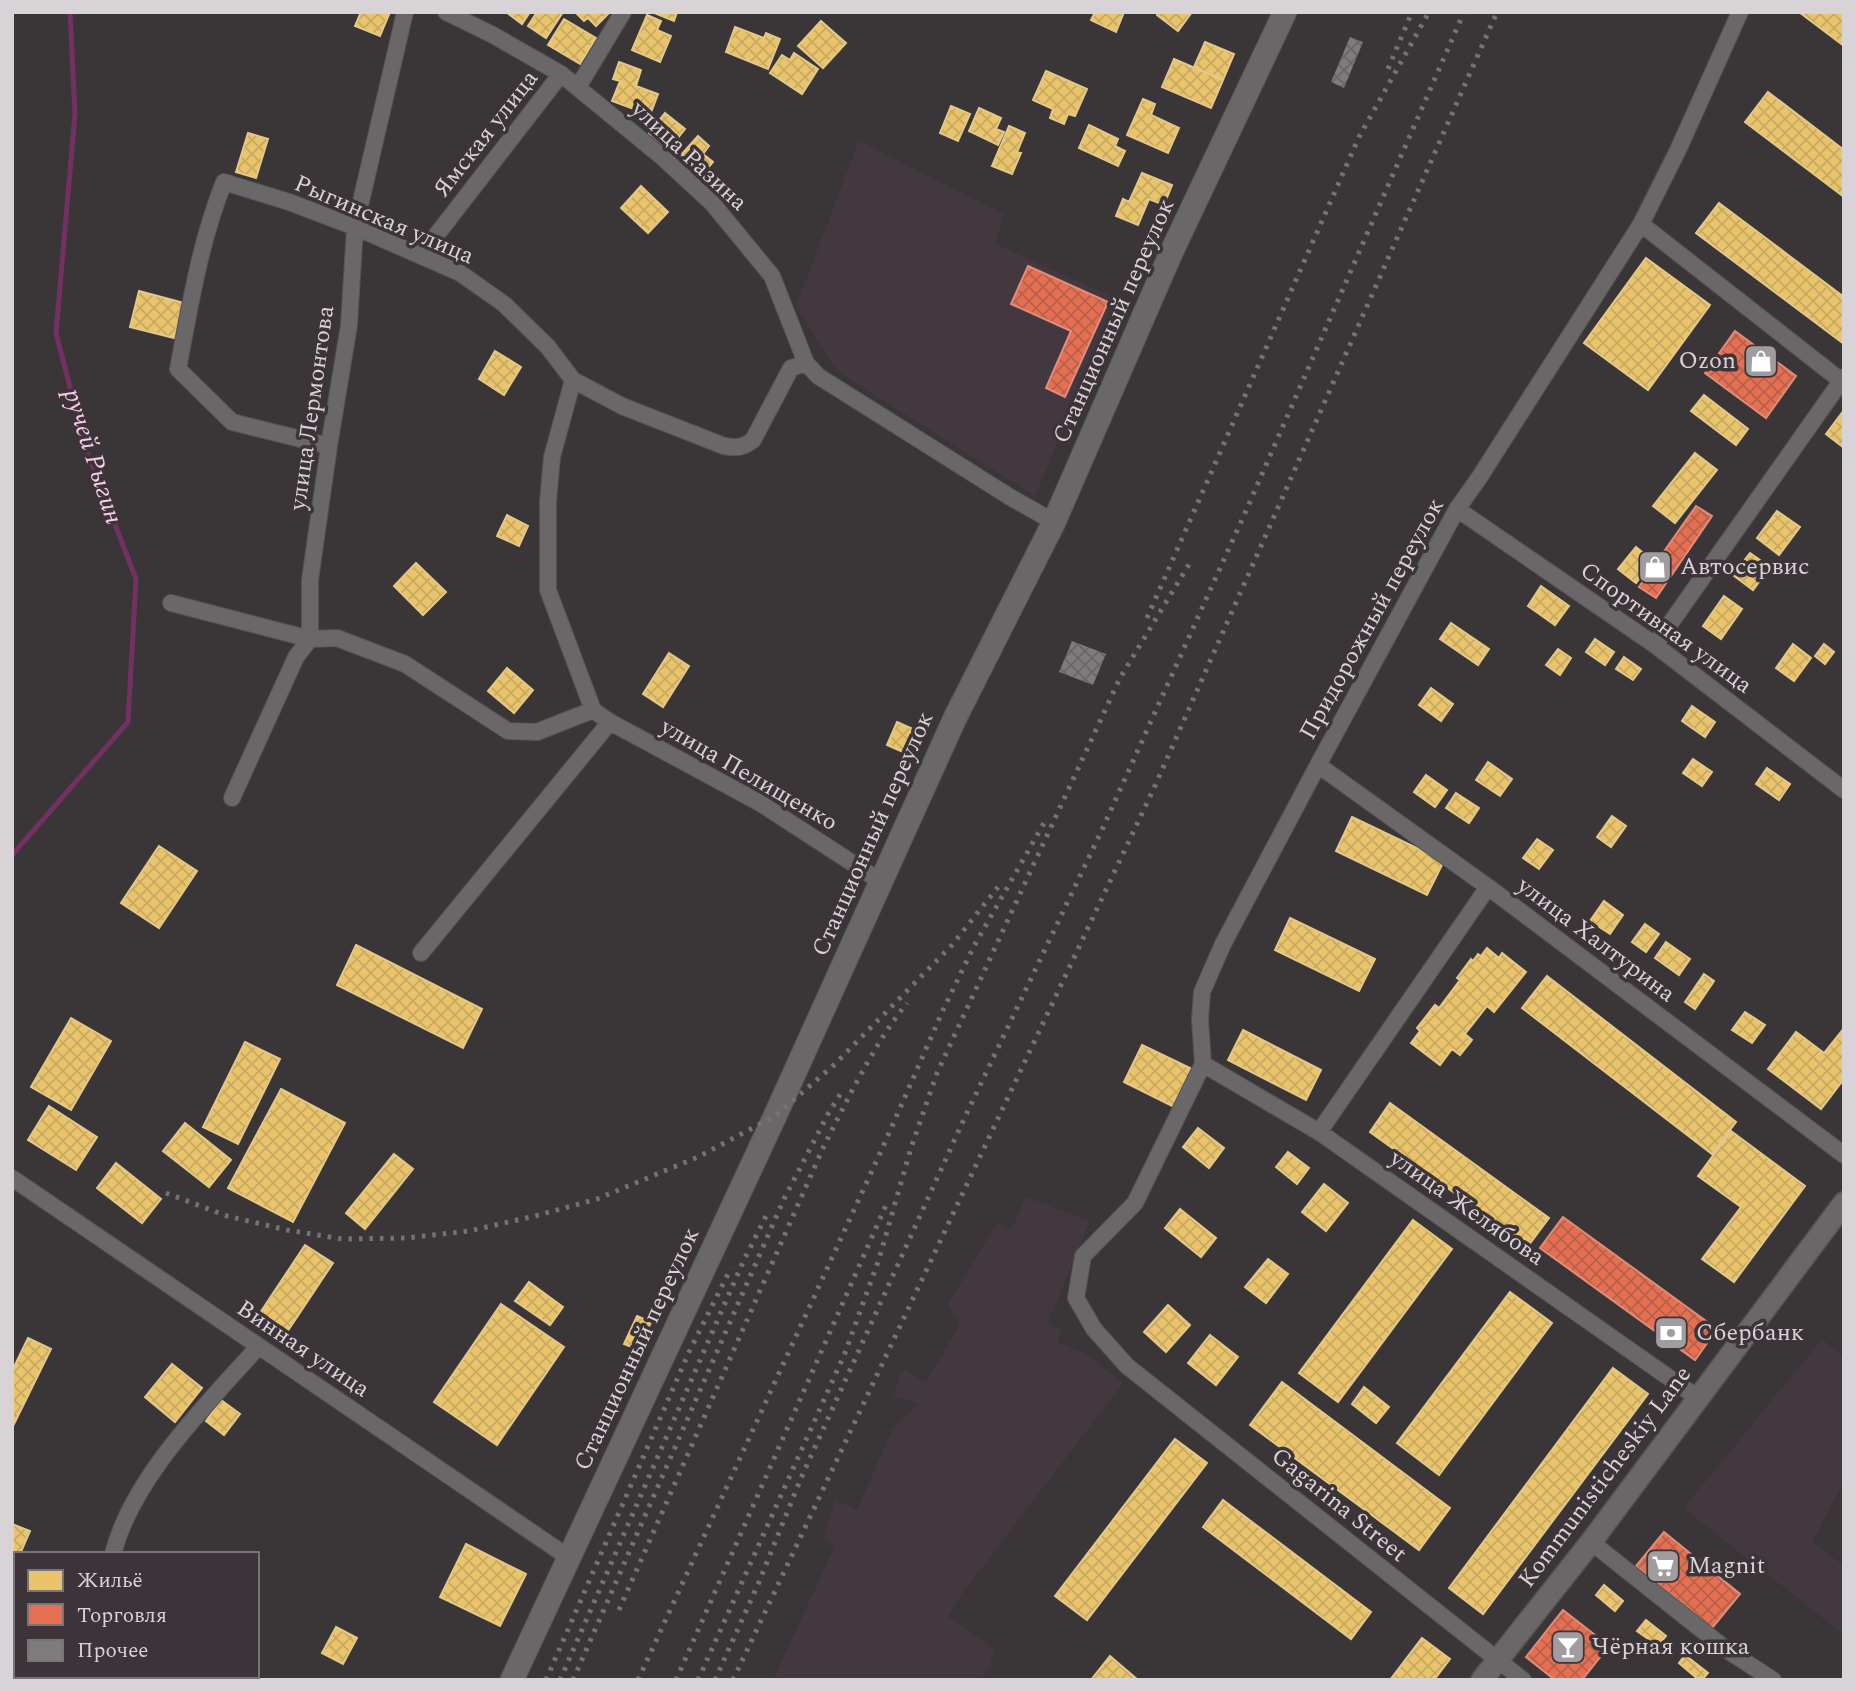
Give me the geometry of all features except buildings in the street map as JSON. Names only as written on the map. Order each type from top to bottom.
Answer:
[{"type":"main road","name":"Станционный переулок","points":[[512,1680],[775,1116],[955,718],[1054,522],[1171,253],[1285,12]]},
{"type":"street","name":"улица Лермонтова","points":[[310,639],[310,580],[349,325],[355,227],[405,12]]},
{"type":"street","name":"улица Разина","points":[[446,12],[561,74],[661,156],[712,203],[772,276],[806,363],[818,376],[1054,522]]},
{"type":"street","name":"Ямская улица","points":[[578,87],[623,12]]},
{"type":"street","name":"Придорожный переулок","points":[[1083,1256],[1135,1203],[1203,1064],[1200,1019],[1202,992],[1223,944],[1457,509],[1642,225],[1740,12]]},
{"type":"street","name":"Ямская улица","points":[[421,255],[561,74]]},
{"type":"street","name":"Рыгинская улица","points":[[329,446],[232,422],[178,369],[197,268],[212,212],[224,182],[289,202],[355,227],[460,273],[504,304],[548,347],[573,380],[622,406],[724,446],[737,448],[753,440],[792,368],[806,363]]},
{"type":"street","points":[[1642,225],[1843,380],[1655,645]]},
{"type":"street","points":[[171,603],[310,639],[337,638],[405,664],[508,731],[537,732],[593,710],[548,590],[548,501],[552,457],[573,380]]},
{"type":"street","name":"Спортивная улица","points":[[1457,509],[1655,645],[1844,790]]},
{"type":"street","points":[[232,798],[296,657],[310,639]]},
{"type":"street","name":"улица Пелищенко","points":[[593,710],[610,722],[760,803],[880,881]]},
{"type":"street","points":[[421,953],[610,722]]},
{"type":"street","name":"улица Халтурина","points":[[1318,765],[1488,887],[1844,1155]]},
{"type":"street","points":[[1319,1132],[1488,887]]},
{"type":"street","name":"улица Желябова","points":[[1203,1064],[1319,1132],[1698,1398]]},
{"type":"street","name":"Винная улица","points":[[12,1178],[568,1557]]},
{"type":"street","name":"Kommunisticheskiy Lane","points":[[1482,1680],[1591,1542],[1844,1203]]},
{"type":"street","name":"Gagarina Street","points":[[1083,1256],[1076,1298],[1094,1329],[1127,1366],[1523,1680]]},
{"type":"street","points":[[114,1552],[127,1514],[149,1478],[174,1443],[258,1347]]},
{"type":"street","points":[[1591,1542],[1727,1650],[1773,1680]]},
{"type":"shaded area","points":[[859,141],[1004,214],[995,244],[1117,299],[1035,496],[837,371],[796,306]]},
{"type":"shaded area","points":[[1026,1197],[1090,1221],[1048,1322],[1061,1331],[1058,1342],[1086,1354],[1123,1383],[958,1599],[948,1617],[995,1650],[990,1658],[992,1664],[980,1680],[773,1680],[835,1546],[824,1539],[835,1500],[857,1510],[894,1426],[920,1404],[894,1396],[902,1369],[926,1382],[960,1325],[948,1305],[997,1223],[1011,1230]]},
{"type":"shaded area","points":[[1822,1339],[1844,1358],[1844,1481],[1812,1542],[1844,1566],[1844,1635],[1684,1508]]},
{"type":"waterway","name":"ручей Рыгин","points":[[12,855],[128,722],[136,579],[86,449],[56,333],[75,114],[70,12]]},
{"type":"railway","points":[[1388,69],[1412,12]]},
{"type":"railway","points":[[1147,618],[1359,137],[1429,12]]},
{"type":"railway","points":[[715,1680],[801,1478],[964,1119],[1101,832],[1245,513],[1464,12]]},
{"type":"railway","points":[[733,1680],[1154,788],[1497,12]]},
{"type":"railway","points":[[698,1680],[845,1353],[879,1259],[911,1148],[937,1073],[1120,678],[1191,561]]},
{"type":"railway","points":[[638,1680],[944,1008],[974,946],[1044,823]]},
{"type":"railway","points":[[166,1193],[227,1216],[342,1239],[406,1238],[469,1231],[597,1199],[698,1157],[775,1116],[834,1065],[952,945],[998,887]]},
{"type":"railway","points":[[619,1610],[823,1148],[872,1054],[907,1003]]},
{"type":"railway","points":[[573,1680],[784,1199],[841,1093]]},
{"type":"railway","points":[[676,1680],[887,1203]]},
{"type":"railway","points":[[560,1680],[743,1262],[766,1216]]},
{"type":"railway","points":[[546,1680],[689,1352],[731,1268]]},
{"type":"place","name":"Ozon","points":[[1761,361]]},
{"type":"place","name":"Автосервис","points":[[1655,567]]},
{"type":"place","name":"Сбербанк","points":[[1671,1333]]},
{"type":"place","name":"Magnit","points":[[1663,1566]]},
{"type":"place","name":"Чёрная кошка","points":[[1568,1647]]}]
